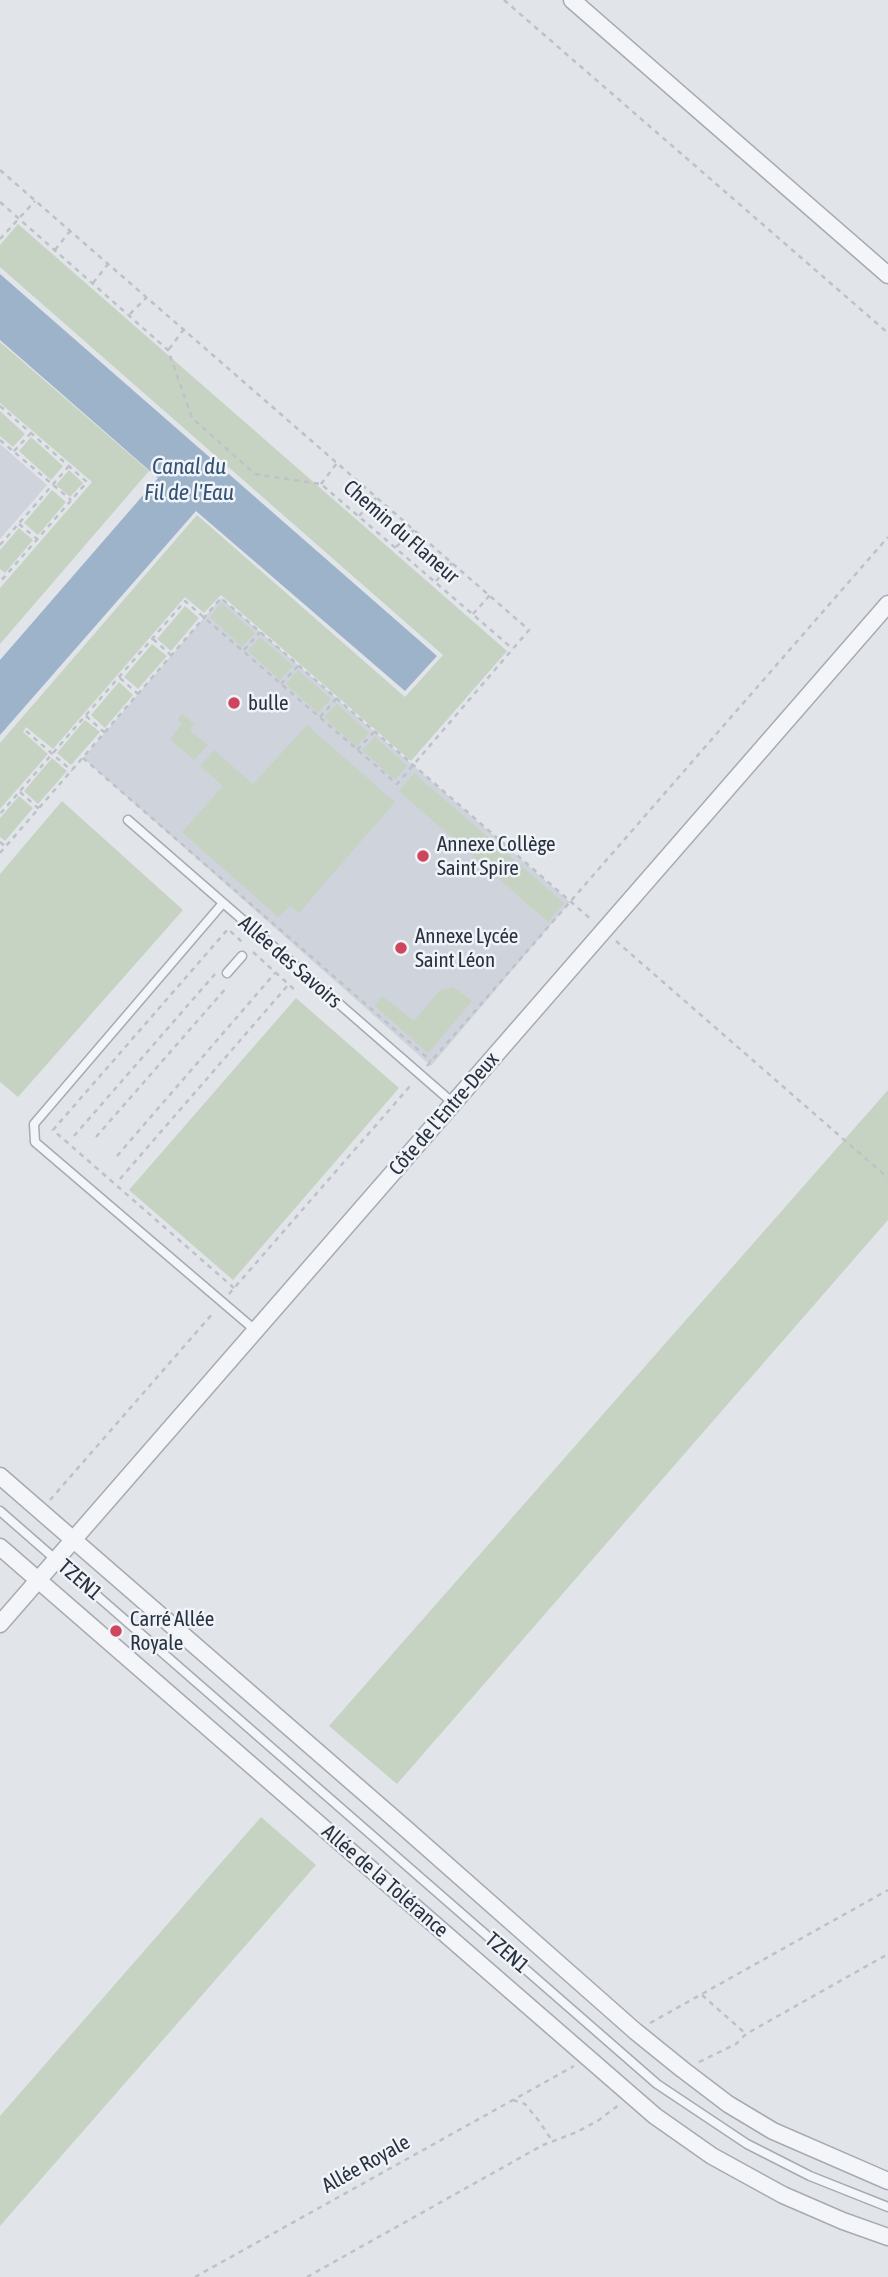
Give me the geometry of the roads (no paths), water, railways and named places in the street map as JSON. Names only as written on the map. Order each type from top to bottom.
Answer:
[{"type":"street","points":[[572,0],[888,275]]},
{"type":"street","name":"Côte de l'Entre-Deux","points":[[0,1624],[888,604]]},
{"type":"street","points":[[0,1476],[635,2031],[728,2104],[773,2131],[888,2181]]},
{"type":"street","name":"Allée de la Tolérance","points":[[0,1547],[655,2116],[712,2156],[783,2195],[888,2237]]},
{"type":"lane","name":"Allée des Savoirs","points":[[128,820],[453,1103]]},
{"type":"lane","points":[[223,903],[34,1124],[36,1142],[255,1331]]},
{"type":"lane","points":[[227,973],[240,952]]},
{"type":"lane","name":"TZEN1","points":[[0,1511],[657,2084],[747,2144],[810,2176],[888,2207]]},
{"type":"water","name":"Canal du Fil de l'Eau","points":[[0,274],[437,656],[405,691],[196,511],[0,735],[0,660],[158,478],[0,340]]},
{"type":"place","name":"bulle","points":[[234,703]]},
{"type":"place","name":"Annexe Collège Saint Spire","points":[[423,856]]},
{"type":"place","name":"Annexe Lycée Saint Léon","points":[[401,948]]},
{"type":"place","name":"Carré Allée Royale","points":[[116,1631]]}]
